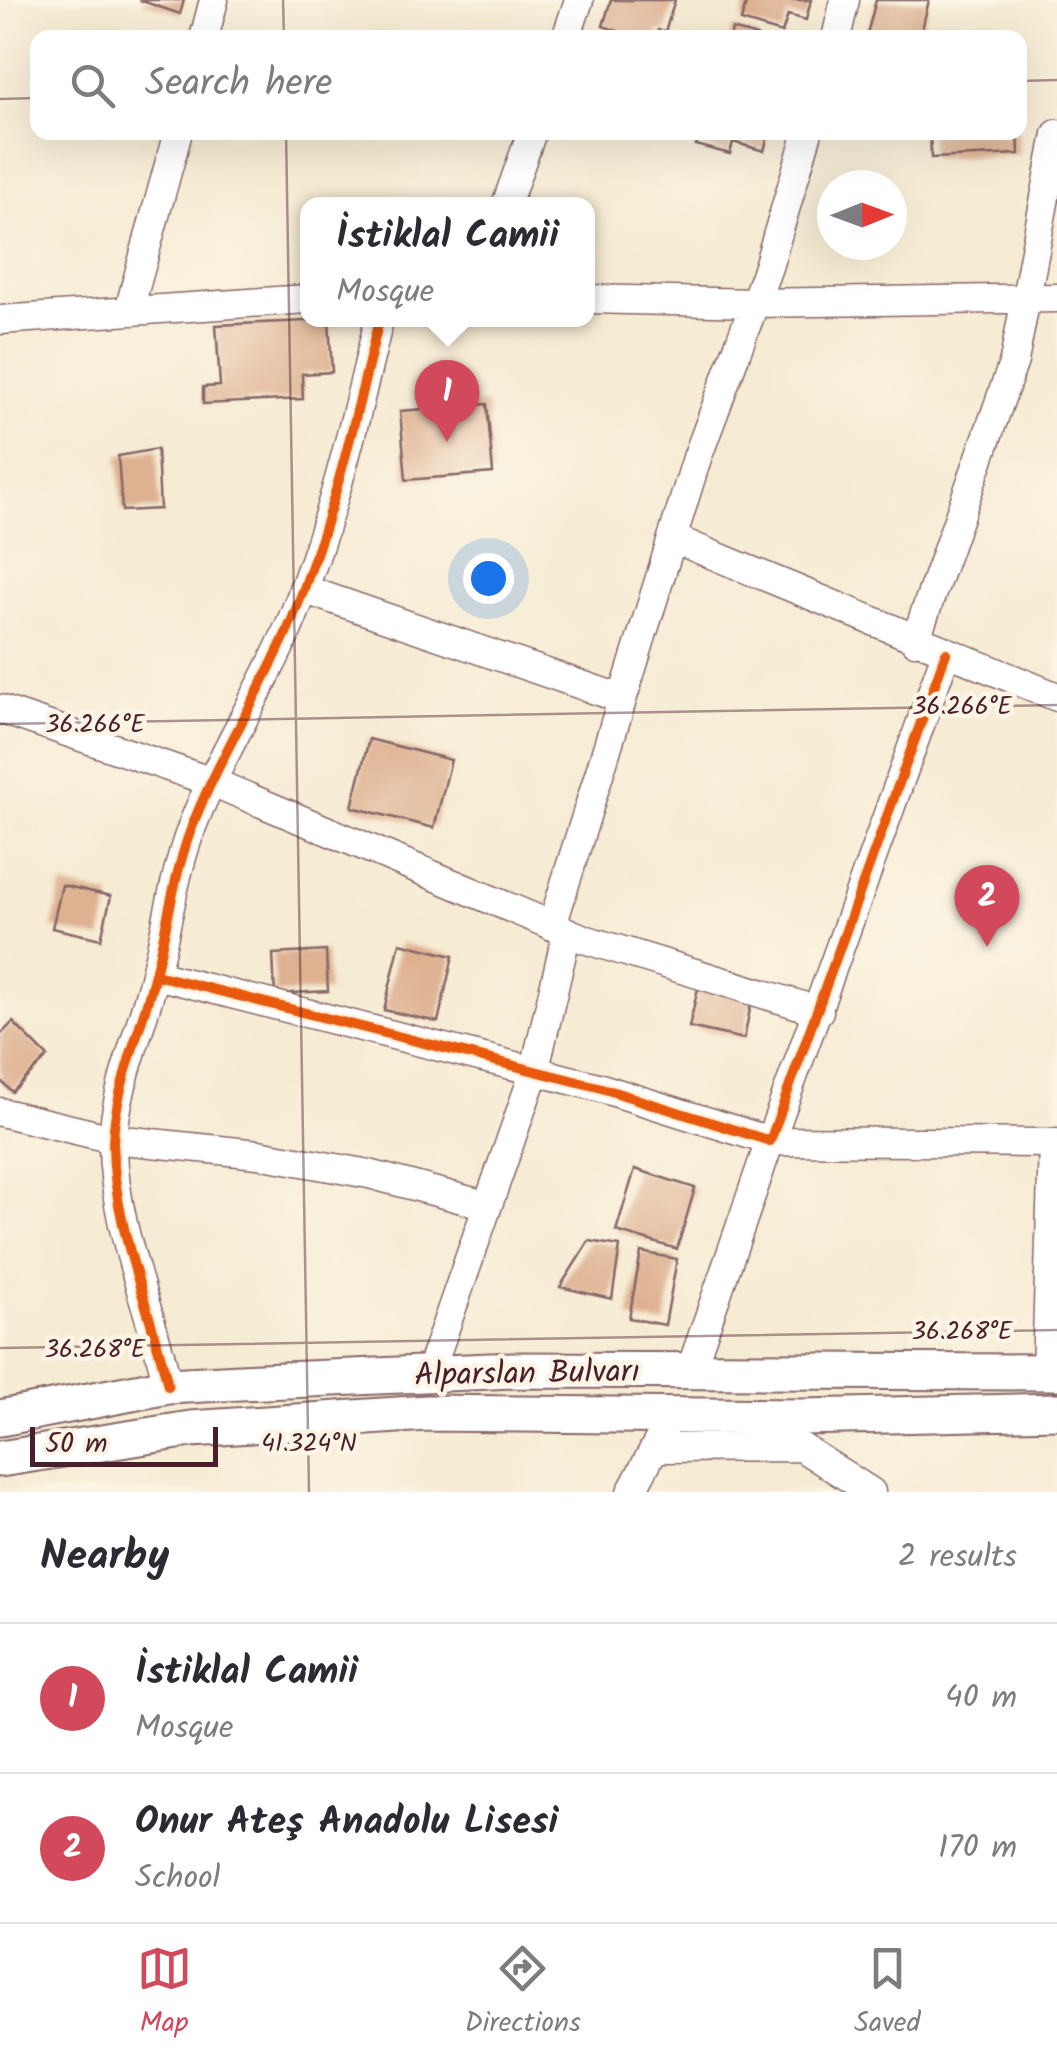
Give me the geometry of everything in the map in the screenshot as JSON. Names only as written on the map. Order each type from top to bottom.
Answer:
[{"type":"main road","name":"Alparslan Bulvarı","points":[[0,1418],[168,1386],[429,1374],[691,1369],[1052,1372]]},
{"type":"main road","name":"Alparslan Bulvarı","points":[[0,1459],[191,1430],[427,1413],[668,1414],[801,1432],[1057,1411]]},
{"type":"street","points":[[206,30],[214,0]]},
{"type":"street","points":[[569,30],[579,0]]},
{"type":"street","points":[[838,30],[845,0]]},
{"type":"street","points":[[915,641],[1014,361],[1057,134]]},
{"type":"street","points":[[129,310],[176,140]]},
{"type":"street","points":[[509,197],[529,140]]},
{"type":"street","points":[[429,1374],[534,1073],[559,929],[622,699],[805,140]]},
{"type":"street","points":[[0,320],[300,298]]},
{"type":"street","points":[[595,299],[754,302],[1057,298]]},
{"type":"street","points":[[168,1386],[123,1227],[113,1139],[156,974],[178,870],[212,782],[303,590],[332,517],[377,327]]},
{"type":"street","points":[[672,538],[1057,698]]},
{"type":"street","points":[[303,590],[622,699]]},
{"type":"street","points":[[691,1369],[946,653]]},
{"type":"street","points":[[0,708],[212,782],[559,929],[819,1011]]},
{"type":"street","points":[[156,974],[598,1088],[770,1141],[1055,1142],[1052,1372]]},
{"type":"street","points":[[0,1112],[113,1139],[295,1160],[485,1205]]},
{"type":"street","points":[[632,1492],[658,1448],[668,1414]]},
{"type":"street","points":[[658,1448],[801,1432],[871,1492]]},
{"type":"building","points":[[139,0],[184,0],[180,14]]},
{"type":"building","points":[[611,0],[675,0],[666,30],[615,30],[603,26]]},
{"type":"building","points":[[747,0],[811,0],[806,20],[788,15],[783,30],[741,21]]},
{"type":"building","points":[[876,0],[929,0],[922,30],[868,30]]},
{"type":"building","points":[[698,140],[767,140],[764,151],[733,142],[730,154],[696,145]]},
{"type":"building","points":[[930,140],[1018,140],[1019,154],[931,158]]},
{"type":"building","points":[[300,321],[300,327],[329,327],[332,372],[302,374],[303,399],[203,404],[203,387],[220,386],[216,325]]},
{"type":"building","points":[[487,404],[493,473],[406,480],[400,411]]},
{"type":"building","points":[[157,449],[160,509],[122,511],[118,456]]},
{"type":"building","points":[[369,739],[451,760],[434,828],[352,807]]},
{"type":"building","points":[[62,885],[111,896],[101,939],[52,928]]},
{"type":"building","points":[[400,943],[453,956],[438,1022],[384,1010]]},
{"type":"building","points":[[326,951],[328,991],[275,994],[273,954]]},
{"type":"building","points":[[698,988],[752,999],[744,1039],[689,1027]]},
{"type":"building","points":[[13,1022],[48,1057],[12,1092],[0,1080],[0,1035]]},
{"type":"building","points":[[635,1169],[695,1188],[677,1249],[616,1231]]},
{"type":"building","points":[[589,1241],[620,1246],[612,1299],[560,1287]]},
{"type":"building","points":[[641,1252],[677,1259],[665,1325],[629,1318]]},
{"type":"cycle path","points":[[168,1386],[119,1205],[113,1143],[117,1106],[188,836],[282,642],[307,581],[342,470],[377,327]]},
{"type":"cycle path","points":[[156,975],[598,1087],[770,1141],[946,653]]},
{"type":"place","name":"İstiklal Camii","points":[[447,442]]},
{"type":"place","name":"Onur Ateş Anadolu Lisesi","points":[[987,947]]}]
